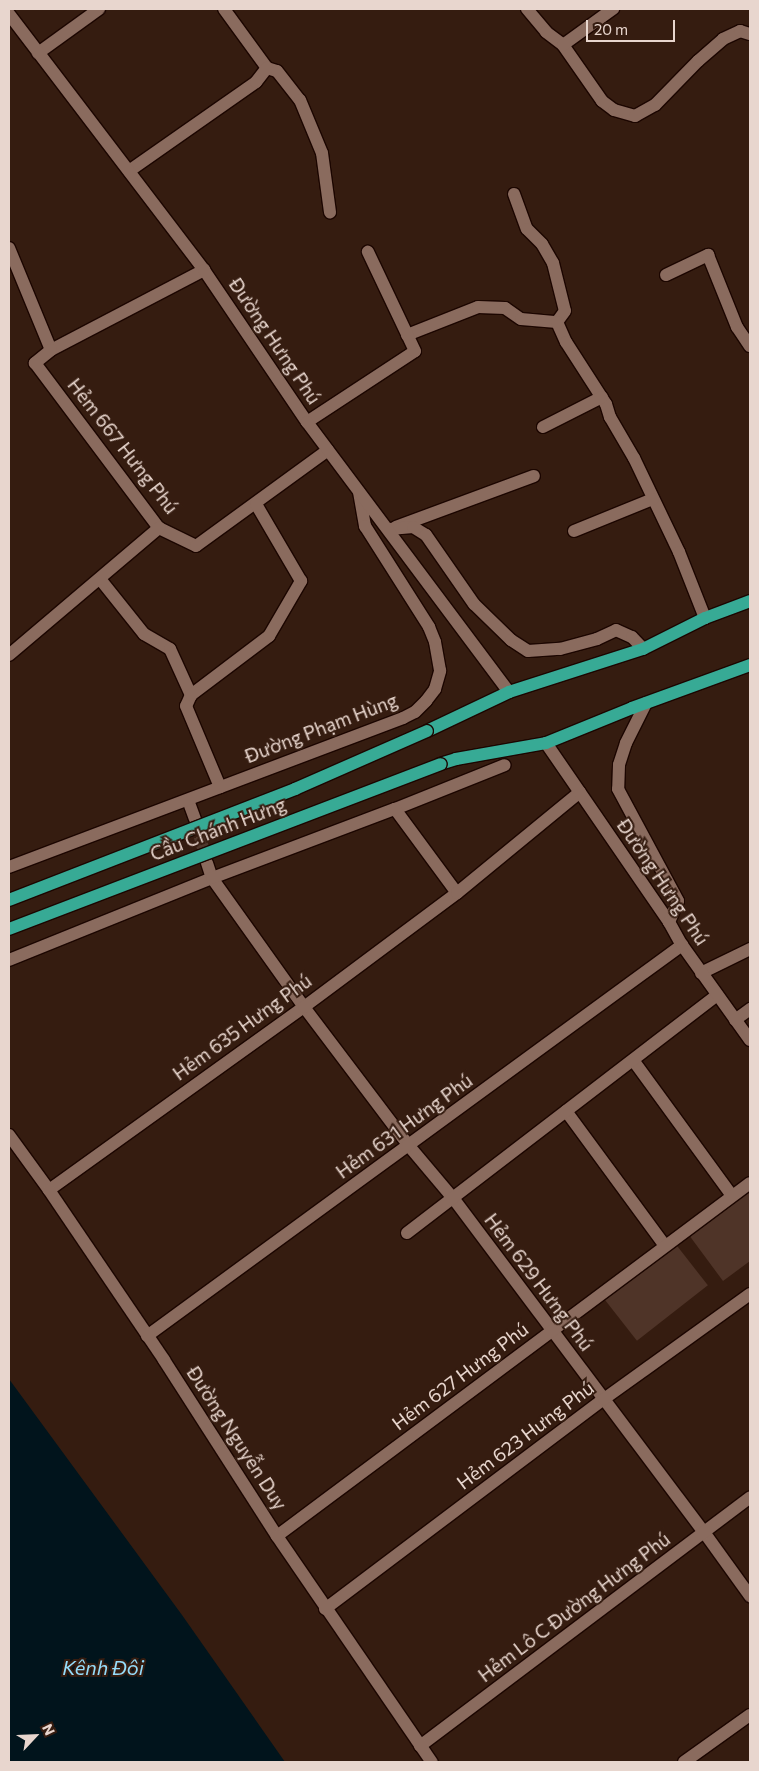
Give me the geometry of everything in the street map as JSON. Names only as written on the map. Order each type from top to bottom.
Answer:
[{"type":"main road","points":[[509,692],[643,649],[705,618],[750,601]]},
{"type":"main road","points":[[546,743],[646,703],[750,665]]},
{"type":"main road","name":"Cầu Chánh Hưng","points":[[9,900],[296,789],[427,731],[509,692]]},
{"type":"main road","name":"Cầu Chánh Hưng","points":[[9,929],[440,764],[456,759],[546,743]]},
{"type":"street","points":[[38,53],[99,9]]},
{"type":"street","points":[[224,9],[267,68],[277,71],[300,100],[322,153],[330,212]]},
{"type":"street","points":[[527,9],[546,32],[562,45],[602,101],[614,110],[635,116],[655,105],[698,61],[723,40],[740,31],[750,34]]},
{"type":"street","points":[[562,45],[613,9]]},
{"type":"street","name":"Đường Hưng Phú","points":[[9,14],[204,270],[307,422],[359,492],[390,529],[509,692]]},
{"type":"street","points":[[130,171],[256,82],[267,68]]},
{"type":"street","points":[[514,194],[527,229],[542,244],[553,263],[565,312],[557,322]]},
{"type":"street","points":[[9,248],[14,276],[51,350],[204,270]]},
{"type":"street","points":[[307,422],[415,351],[368,252]]},
{"type":"street","points":[[666,275],[708,255],[736,327],[750,346]]},
{"type":"street","points":[[407,335],[478,307],[505,308],[521,319],[557,322]]},
{"type":"street","points":[[557,322],[566,342],[602,397],[679,552],[705,618]]},
{"type":"street","name":"Hẻm 667 Hưng Phú","points":[[51,350],[35,363],[159,528],[196,546],[328,450]]},
{"type":"street","points":[[543,427],[602,397]]},
{"type":"street","points":[[390,529],[534,476]]},
{"type":"street","name":"Đường Phạm Hùng","points":[[9,867],[403,718],[415,712],[426,701],[435,689],[440,671],[435,642],[429,628],[365,526],[359,492]]},
{"type":"street","points":[[574,532],[653,499]]},
{"type":"street","points":[[220,787],[186,706],[191,695],[269,636],[301,581],[256,504]]},
{"type":"street","points":[[390,529],[413,527],[426,535],[474,604],[511,640],[528,651],[560,649],[597,639],[616,630],[632,637],[643,649]]},
{"type":"street","points":[[9,655],[159,528]]},
{"type":"street","points":[[100,579],[144,634],[170,649],[191,695]]},
{"type":"street","points":[[646,703],[626,743],[619,766],[618,789],[634,823],[663,870],[678,901],[669,922]]},
{"type":"street","name":"Đường Hưng Phú","points":[[546,743],[669,922],[682,945],[750,1040]]},
{"type":"street","points":[[9,960],[212,878],[505,765]]},
{"type":"street","name":"Hẻm 635 Hưng Phú","points":[[49,1190],[304,1007],[457,893],[580,792]]},
{"type":"street","points":[[188,800],[195,818]]},
{"type":"street","points":[[395,809],[457,893]]},
{"type":"street","name":"Hẻm 629 Hưng Phú","points":[[207,863],[212,878],[304,1007],[409,1146],[453,1198],[750,1596]]},
{"type":"street","name":"Hẻm 631 Hưng Phú","points":[[147,1336],[682,945]]},
{"type":"street","points":[[702,972],[750,949]]},
{"type":"street","points":[[407,1233],[717,995]]},
{"type":"street","points":[[735,1020],[750,1009]]},
{"type":"street","points":[[633,1060],[732,1196]]},
{"type":"street","points":[[566,1111],[665,1246]]},
{"type":"street","name":"Đường Nguyễn Duy","points":[[9,1135],[49,1190],[147,1336],[325,1609],[432,1762]]},
{"type":"street","name":"Hẻm 627 Hưng Phú","points":[[277,1536],[750,1183]]},
{"type":"street","name":"Hẻm 623 Hưng Phú","points":[[325,1609],[604,1399],[750,1294]]},
{"type":"street","name":"Hẻm Lô C Đường Hưng Phú","points":[[420,1746],[750,1497]]},
{"type":"street","points":[[684,1762],[750,1715]]},
{"type":"water","name":"Kênh Đôi","points":[[9,1379],[182,1615],[285,1762],[9,1762]]},
{"type":"building","points":[[750,1186],[750,1261],[723,1281],[686,1231]]},
{"type":"building","points":[[674,1242],[708,1285],[637,1341],[603,1297]]},
{"type":"tunnel","points":[[195,819],[207,863]]}]
